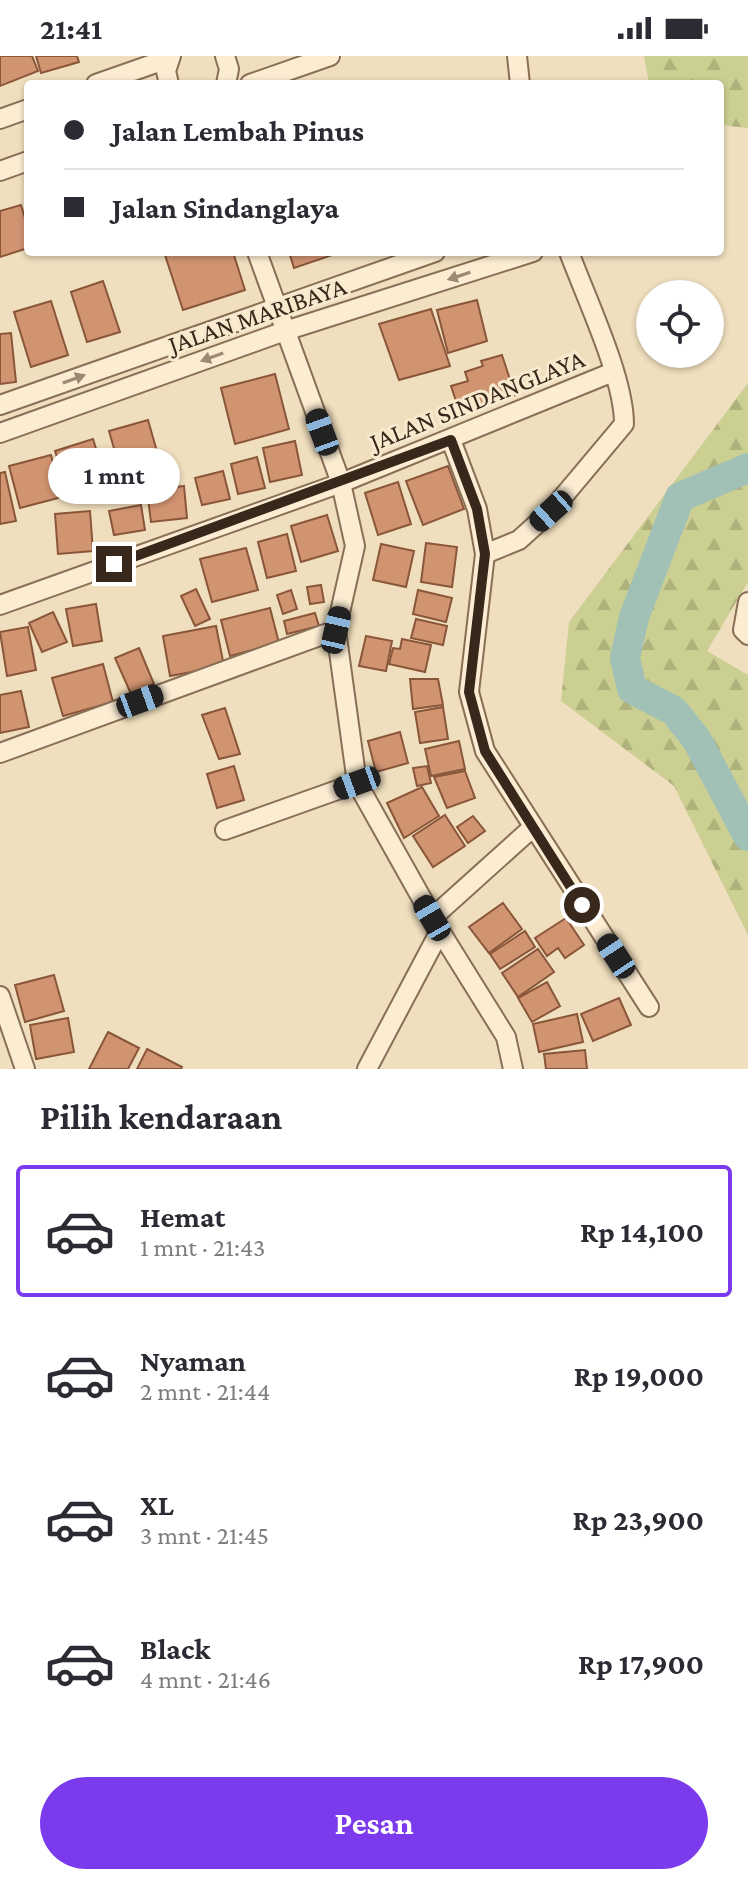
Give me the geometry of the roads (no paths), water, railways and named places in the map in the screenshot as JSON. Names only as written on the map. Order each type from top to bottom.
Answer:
[{"type":"street","points":[[225,56],[229,69],[227,80]]},
{"type":"street","points":[[261,80],[330,56]]},
{"type":"street","points":[[517,56],[520,80]]},
{"type":"street","points":[[107,80],[170,57]]},
{"type":"street","points":[[168,80],[166,71],[170,57]]},
{"type":"street","points":[[0,119],[24,110]]},
{"type":"street","points":[[0,171],[24,162]]},
{"type":"street","points":[[258,256],[341,483],[355,546],[336,630],[357,783],[436,924],[506,1037],[513,1069]]},
{"type":"street","name":"JALAN MARIBAYA","points":[[0,405],[424,256]]},
{"type":"street","name":"JALAN MARIBAYA","points":[[0,433],[285,331],[520,256]]},
{"type":"street","points":[[485,554],[519,540],[551,511],[624,424],[624,410],[613,372],[570,256]]},
{"type":"street","name":"JALAN SINDANGLAYA","points":[[0,605],[341,483],[613,372]]},
{"type":"street","points":[[451,440],[477,509],[485,554],[469,692],[485,751],[649,1007]]},
{"type":"street","points":[[748,602],[743,630],[748,635]]},
{"type":"street","points":[[0,753],[336,630]]},
{"type":"street","points":[[225,830],[357,783]]},
{"type":"street","points":[[367,1069],[436,924],[532,828]]},
{"type":"street","points":[[0,996],[25,1069]]},
{"type":"waterway","points":[[748,468],[680,497],[634,617],[625,658],[632,689],[674,711],[697,740],[748,836]]}]
